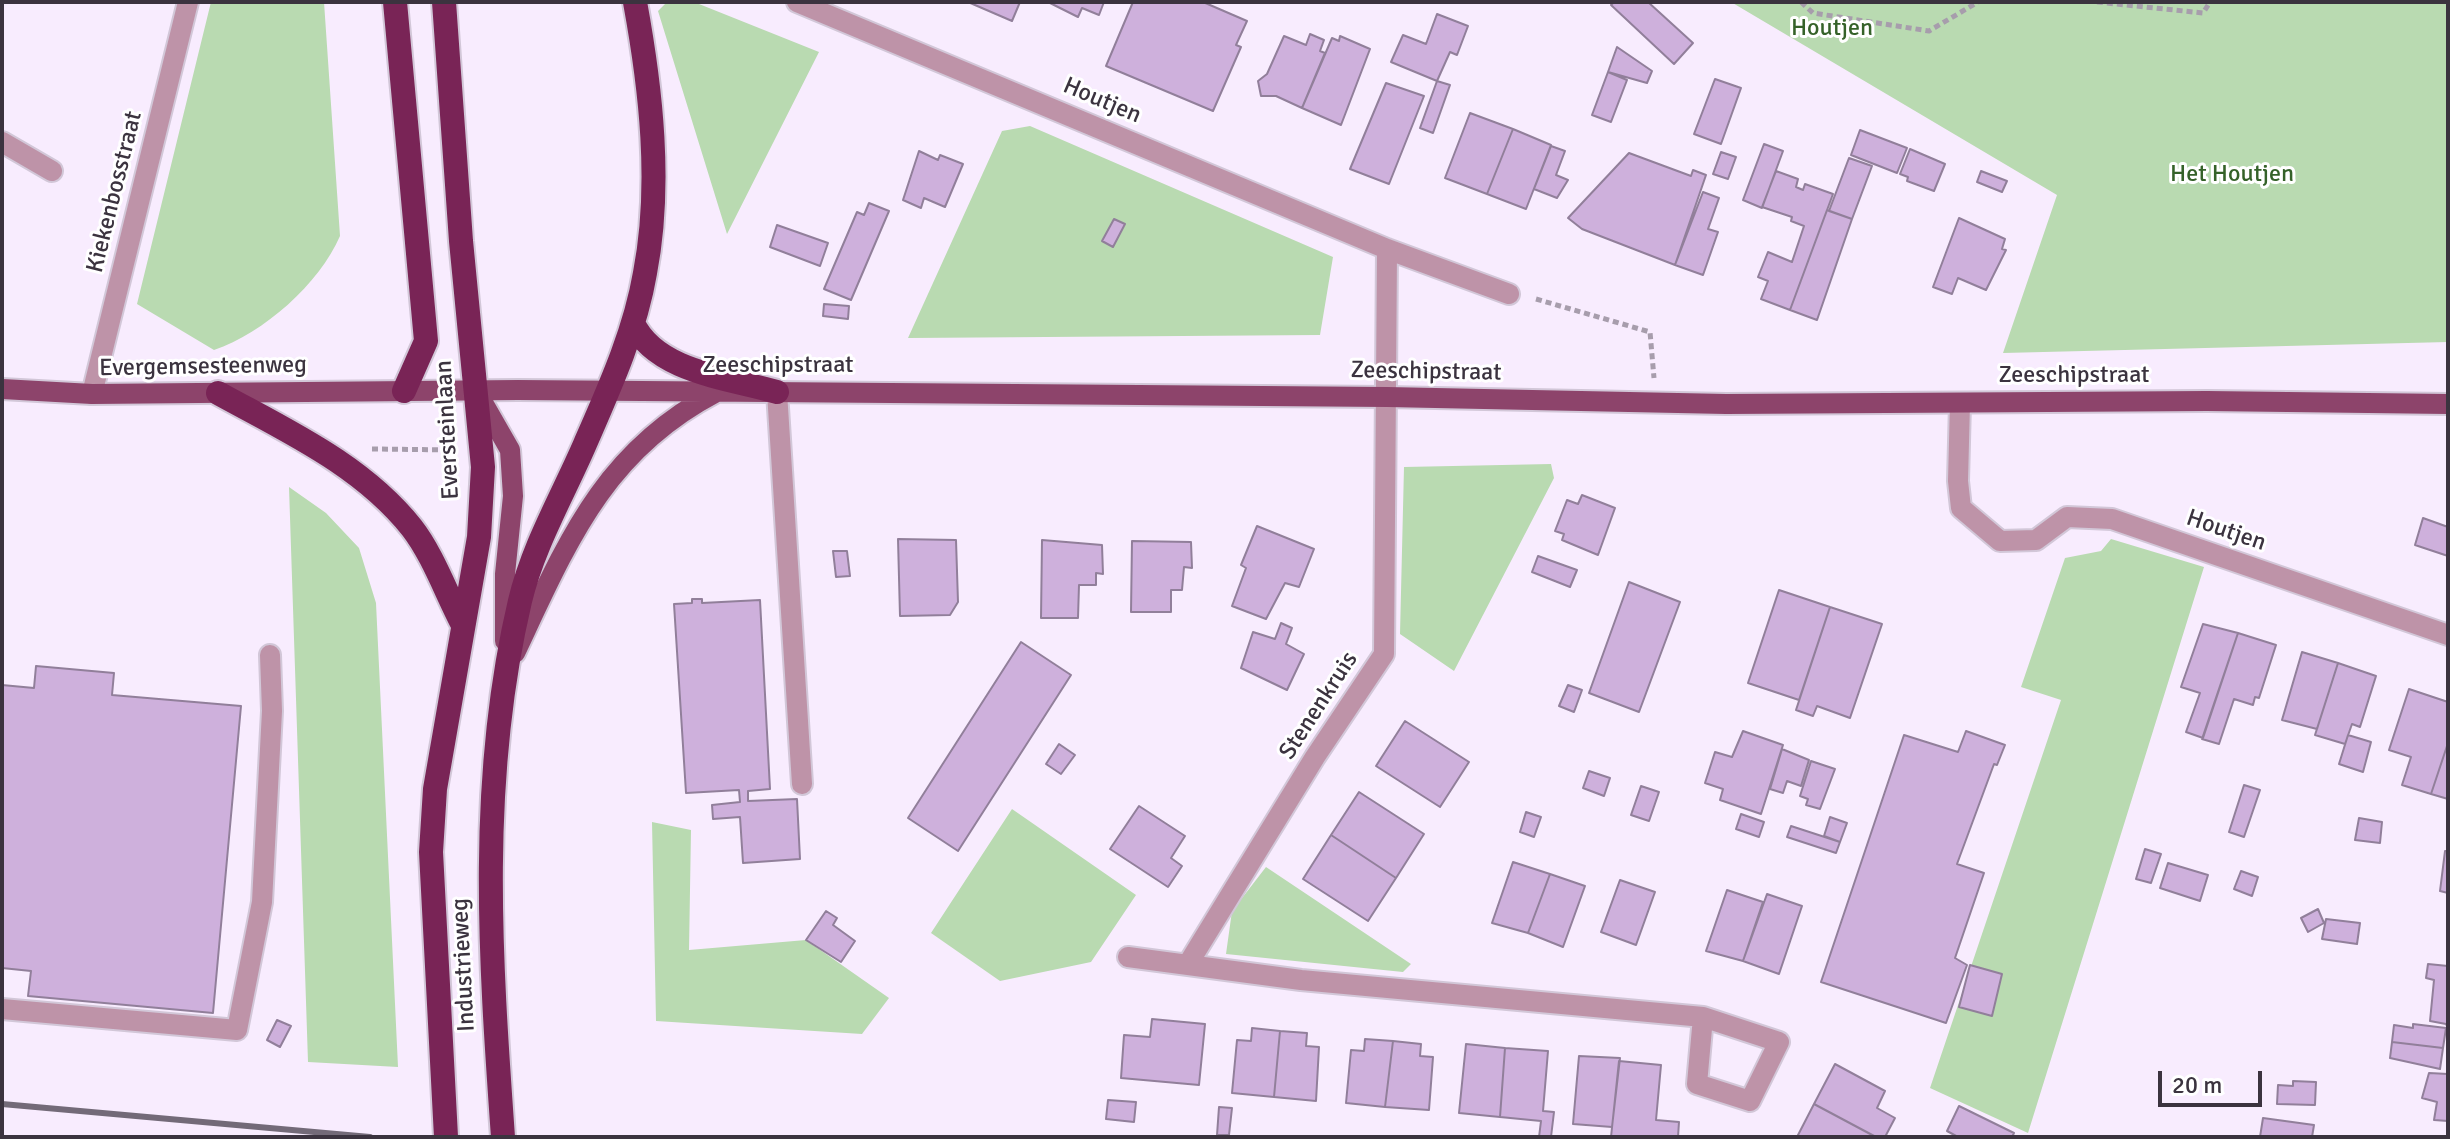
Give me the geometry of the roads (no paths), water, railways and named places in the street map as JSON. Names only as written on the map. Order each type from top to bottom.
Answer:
[{"type":"highway","points":[[395,2],[426,341],[404,391]]},
{"type":"highway","name":"Eversteinlaan","points":[[431,852],[435,789],[480,523],[483,467],[444,2]]},
{"type":"highway","name":"Industrieweg","points":[[503,1137],[488,882],[492,791],[505,675],[521,597],[633,323],[646,271],[654,155],[635,2]]},
{"type":"highway","points":[[633,323],[642,341],[655,353],[687,366],[777,392]]},
{"type":"highway","points":[[218,393],[337,459],[374,488],[413,530],[463,625]]},
{"type":"highway","name":"Industrieweg","points":[[431,852],[446,1137]]},
{"type":"main road","name":"Evergemsesteenweg","points":[[2,389],[92,394],[404,391]]},
{"type":"main road","name":"Zeeschipstraat","points":[[404,391],[1387,397],[1658,403],[2448,404]]},
{"type":"main road","points":[[475,391],[510,450],[513,496],[505,574],[505,675]]},
{"type":"main road","points":[[505,675],[565,548],[620,465],[677,413],[719,391]]},
{"type":"street","name":"Kiekenbosstraat","points":[[92,394],[188,2]]},
{"type":"street","name":"Houtjen","points":[[797,2],[1387,249],[1509,294]]},
{"type":"street","points":[[2,142],[52,171]]},
{"type":"street","points":[[1387,249],[1387,397]]},
{"type":"street","points":[[777,392],[802,784]]},
{"type":"street","name":"Stenenkruis","points":[[1188,964],[1315,757],[1384,654],[1387,397]]},
{"type":"street","name":"Houtjen","points":[[1960,403],[1961,508],[2000,541],[2036,540],[2067,517],[2112,519],[2448,635]]},
{"type":"street","points":[[2,1009],[237,1030],[262,902],[272,711],[270,655]]},
{"type":"street","points":[[1128,957],[1301,980],[1703,1017],[1779,1042],[1750,1101],[1697,1084],[1703,1017]]},
{"type":"railway","points":[[2,1104],[370,1137]]},
{"type":"park label","name":"Het Houtjen","points":[[2232,175]]}]
